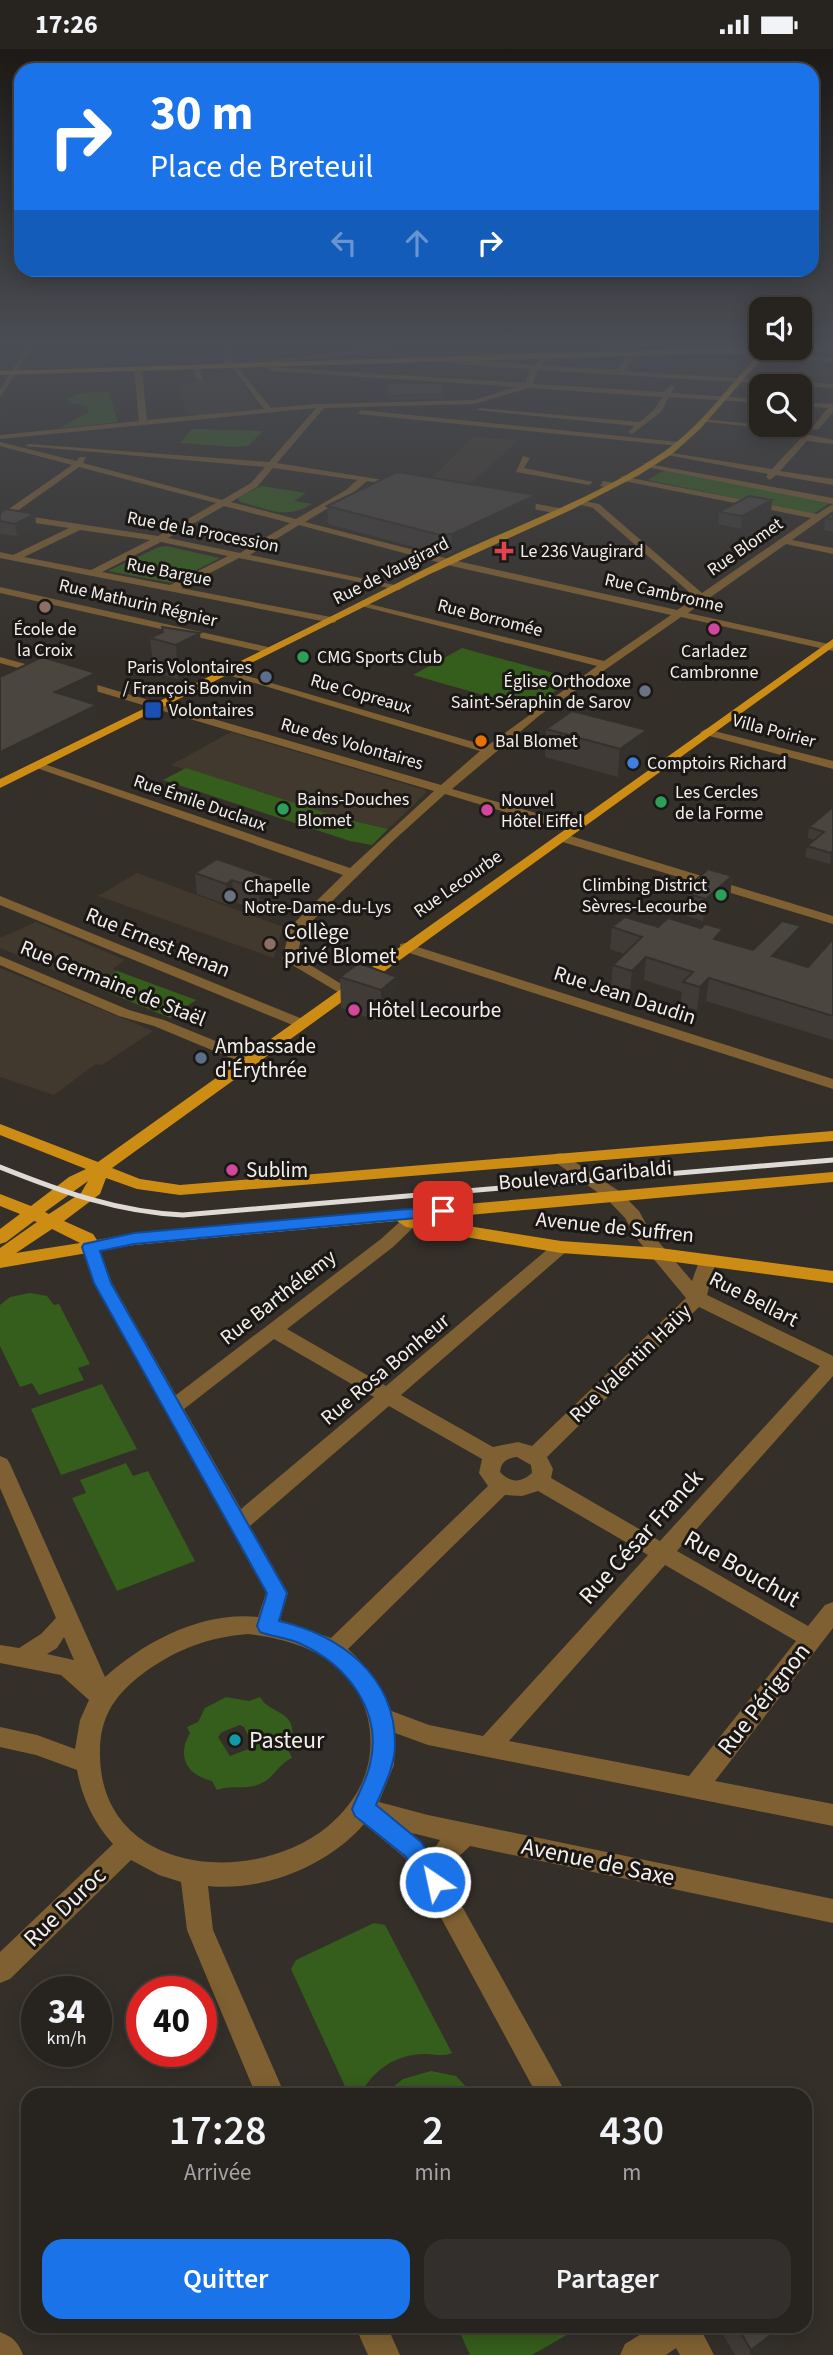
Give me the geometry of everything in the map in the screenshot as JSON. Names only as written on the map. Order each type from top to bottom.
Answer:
[{"type":"main road","name":"Rue de Vaugirard","points":[[0,785],[447,561],[580,502],[607,484],[624,478],[672,450]]},
{"type":"main road","name":"Rue Lecourbe","points":[[51,1221],[94,1190],[100,1169],[343,991],[706,731],[831,645]]},
{"type":"main road","name":"Boulevard Garibaldi","points":[[0,1129],[144,1186],[180,1190],[833,1136]]},
{"type":"main road","points":[[0,1238],[75,1181],[100,1169]]},
{"type":"main road","name":"Boulevard Garibaldi","points":[[0,1262],[134,1239],[401,1219],[613,1195],[833,1177]]},
{"type":"main road","points":[[0,1199],[87,1238],[90,1247]]},
{"type":"main road","name":"Avenue de Suffren","points":[[401,1219],[561,1247],[660,1254],[833,1277]]},
{"type":"main road","points":[[0,1256],[51,1221]]},
{"type":"street","name":"Rue Cambronne","points":[[20,450],[447,561],[831,645]]},
{"type":"street","points":[[3,515],[78,465],[92,450]]},
{"type":"street","points":[[100,450],[273,464],[414,486]]},
{"type":"street","points":[[93,573],[160,539],[254,485],[284,450]]},
{"type":"street","points":[[760,487],[795,450]]},
{"type":"street","points":[[666,454],[833,482]]},
{"type":"street","points":[[526,458],[519,470],[589,482]]},
{"type":"street","points":[[646,465],[833,501]]},
{"type":"street","points":[[817,479],[833,470]]},
{"type":"street","points":[[171,589],[298,523],[351,491],[350,488],[366,478]]},
{"type":"street","points":[[624,478],[819,517]]},
{"type":"street","points":[[502,501],[559,511]]},
{"type":"street","points":[[580,502],[596,506],[702,598]]},
{"type":"street","name":"Rue Blomet","points":[[343,991],[289,959],[296,929],[352,873],[442,789],[489,750],[833,507]]},
{"type":"street","name":"Rue de la Procession","points":[[3,515],[160,539],[399,587]]},
{"type":"street","points":[[0,565],[80,526]]},
{"type":"street","points":[[785,541],[833,551]]},
{"type":"street","name":"Rue Bargue","points":[[0,555],[332,620]]},
{"type":"street","name":"Rue Mathurin Régnier","points":[[0,590],[268,650]]},
{"type":"street","name":"Rue Borromée","points":[[365,604],[606,665]]},
{"type":"street","points":[[0,660],[54,675]]},
{"type":"street","name":"Rue Copreaux","points":[[223,672],[489,750]]},
{"type":"street","name":"Rue des Volontaires","points":[[67,679],[442,789],[833,920]]},
{"type":"street","name":"Villa Poirier","points":[[706,731],[833,765]]},
{"type":"street","name":"Rue Émile Duclaux","points":[[37,766],[352,873]]},
{"type":"street","name":"Rue Ernest Renan","points":[[0,899],[300,1023]]},
{"type":"street","name":"Rue Jean Daudin","points":[[405,947],[833,1084]]},
{"type":"street","name":"Rue Germaine de Staël","points":[[0,960],[124,1013],[159,1023],[249,1060]]},
{"type":"street","name":"Rue Bellart","points":[[561,1158],[613,1195],[633,1216],[643,1235],[696,1298],[833,1364]]},
{"type":"street","name":"Rue Barthélemy","points":[[173,1407],[273,1331],[401,1219]]},
{"type":"street","points":[[90,1247],[103,1283],[277,1593],[267,1626]]},
{"type":"street","name":"Rue Rosa Bonheur","points":[[238,1524],[561,1247]]},
{"type":"street","name":"Rue Valentin Haüy","points":[[535,1456],[696,1298],[707,1260]]},
{"type":"street","points":[[273,1331],[494,1457]]},
{"type":"street","name":"Rue César Franck","points":[[489,1747],[833,1364]]},
{"type":"street","points":[[511,1449],[535,1456],[543,1470],[538,1481],[519,1489],[501,1486],[489,1473],[489,1463],[494,1457],[511,1449]]},
{"type":"street","points":[[0,1464],[102,1697]]},
{"type":"street","name":"Rue Bouchut","points":[[538,1481],[811,1639]]},
{"type":"street","points":[[333,1650],[501,1486]]},
{"type":"street","name":"Rue Pérignon","points":[[695,1787],[833,1611]]},
{"type":"street","points":[[11,1656],[49,1641],[58,1628],[69,1621]]},
{"type":"street","points":[[229,1626],[267,1626],[303,1635],[333,1650],[363,1679],[381,1717],[384,1744],[381,1765],[363,1809],[333,1838],[309,1854],[282,1866],[222,1876],[193,1873],[167,1866],[146,1856],[106,1819],[94,1793],[86,1763],[87,1735],[102,1697],[127,1672],[174,1641],[229,1626]]},
{"type":"street","points":[[11,1656],[66,1667],[102,1697]]},
{"type":"street","points":[[381,1717],[428,1735],[833,1815]]},
{"type":"street","points":[[0,1737],[37,1745],[86,1763]]},
{"type":"street","points":[[363,1809],[413,1849],[435,1882],[549,2088]]},
{"type":"street","name":"Avenue de Saxe","points":[[363,1809],[467,1834],[833,1911]]},
{"type":"street","points":[[435,1882],[443,1852],[467,1834]]},
{"type":"street","name":"Rue Duroc","points":[[0,1970],[130,1844]]},
{"type":"street","points":[[193,1873],[200,1930],[268,2088]]},
{"type":"street","points":[[374,2333],[384,2355]]},
{"type":"street","points":[[636,2355],[671,2333]]},
{"type":"street","points":[[686,2333],[698,2355]]},
{"type":"street","points":[[0,2348],[7,2355]]},
{"type":"shaded area","points":[[461,450],[508,450],[462,491],[428,481]]},
{"type":"shaded area","points":[[231,732],[425,790],[426,793],[388,829],[341,818],[171,765]]},
{"type":"shaded area","points":[[137,873],[286,928],[281,934],[274,958],[98,896]]},
{"type":"shaded area","points":[[36,922],[125,960],[113,969],[196,1000],[170,1018],[0,948],[0,938]]},
{"type":"shaded area","points":[[0,968],[153,1031],[102,1065],[96,1064],[54,1095],[0,1077]]},
{"type":"green space","points":[[663,471],[830,503],[813,514],[648,480]]},
{"type":"green space","points":[[261,486],[306,493],[294,501],[312,504],[302,509],[277,512],[240,502],[238,498]]},
{"type":"green space","points":[[166,546],[220,558],[171,583],[108,571],[159,547]]},
{"type":"green space","points":[[462,648],[575,679],[528,708],[413,675]]},
{"type":"green space","name":"Bains-Douches Blomet","points":[[186,768],[341,818],[388,829],[372,845],[350,841],[163,780]]},
{"type":"green space","points":[[117,971],[196,1000],[170,1018],[96,987],[95,984]]},
{"type":"green space","points":[[30,1293],[47,1296],[54,1305],[59,1304],[90,1364],[78,1368],[84,1380],[39,1395],[32,1383],[20,1387],[0,1346],[0,1305],[10,1297]]},
{"type":"green space","points":[[102,1384],[137,1449],[61,1475],[31,1409]]},
{"type":"green space","points":[[126,1463],[133,1476],[148,1471],[195,1561],[117,1591],[72,1498],[86,1493],[80,1480]]},
{"type":"green space","points":[[226,1697],[249,1701],[260,1697],[289,1720],[292,1736],[288,1749],[292,1758],[262,1783],[250,1787],[217,1790],[212,1781],[190,1770],[184,1757],[190,1733],[187,1727],[198,1722],[205,1708]],"holes":[[[240,1725],[244,1727],[252,1744],[251,1748],[230,1756],[218,1737],[222,1732]]]},
{"type":"green space","points":[[374,1923],[385,1925],[452,2053],[404,2057],[379,2071],[364,2088],[346,2088],[291,1969],[296,1960]]},
{"type":"green space","points":[[431,2071],[456,2076],[467,2088],[392,2088],[403,2079]]},
{"type":"green space","points":[[460,2333],[570,2333],[532,2355],[470,2355]]},
{"type":"building","points":[[397,472],[536,495],[452,534],[440,535],[327,506]]},
{"type":"building","points":[[749,496],[772,500],[742,516],[719,512]]},
{"type":"building","points":[[6,509],[35,514],[15,524],[0,521],[0,513]]},
{"type":"building","points":[[162,627],[200,633],[176,645],[150,638],[163,632]]},
{"type":"building","points":[[42,657],[96,673],[55,692],[97,705],[0,752],[0,677]]},
{"type":"building","points":[[572,711],[647,730],[620,749],[546,729]]},
{"type":"building","points":[[833,807],[833,851],[831,853],[807,846],[824,832],[809,827]]},
{"type":"building","points":[[217,859],[274,879],[259,889],[232,880],[226,884],[195,873]]},
{"type":"building","points":[[708,869],[732,876],[706,899],[689,894],[703,883],[696,880]]},
{"type":"building","points":[[625,917],[658,927],[668,918],[701,928],[705,924],[723,929],[714,939],[753,950],[782,921],[801,926],[772,956],[808,967],[833,939],[833,1016],[709,978],[700,987],[683,982],[693,972],[646,957],[632,971],[613,965],[642,937],[612,927]]},
{"type":"building","points":[[359,963],[397,977],[381,990],[340,977]]},
{"type":"building","points":[[741,2333],[774,2333],[751,2350]]},
{"type":"railway","points":[[0,1167],[67,1192],[112,1205],[183,1215],[833,1160]]},
{"type":"place","name":"Le 236 Vaugirard","points":[[504,551]]},
{"type":"place","name":"École de la Croix","points":[[45,607]]},
{"type":"place","name":"Carladez Cambronne","points":[[714,629]]},
{"type":"place","name":"CMG Sports Club","points":[[303,657]]},
{"type":"place","name":"Paris Volontaires / François Bonvin","points":[[266,677]]},
{"type":"place","name":"Église Orthodoxe Saint-Séraphin de Sarov","points":[[645,691]]},
{"type":"place","name":"Volontaires","points":[[153,710]]},
{"type":"place","name":"Bal Blomet","points":[[481,741]]},
{"type":"place","name":"Comptoirs Richard","points":[[633,763]]},
{"type":"place","name":"Les Cercles de la Forme","points":[[661,802]]},
{"type":"place","name":"Bains-Douches Blomet","points":[[283,809]]},
{"type":"place","name":"Nouvel Hôtel Eiffel","points":[[487,810]]},
{"type":"place","name":"Climbing District Sèvres-Lecourbe","points":[[721,895]]},
{"type":"place","name":"Chapelle Notre-Dame-du-Lys","points":[[230,896]]},
{"type":"place","name":"Collège privé Blomet","points":[[270,944]]},
{"type":"place","name":"Hôtel Lecourbe","points":[[354,1010]]},
{"type":"place","name":"Ambassade d'Érythrée","points":[[201,1058]]},
{"type":"place","name":"Sublim","points":[[232,1170]]},
{"type":"place","name":"Pasteur","points":[[235,1740]]},
{"type":"route","points":[[435,1882],[413,1849],[363,1809],[381,1765],[384,1744],[381,1717],[374,1698],[363,1679],[333,1650],[303,1635],[267,1626],[277,1593],[103,1283],[90,1247],[134,1239],[443,1211]]}]
